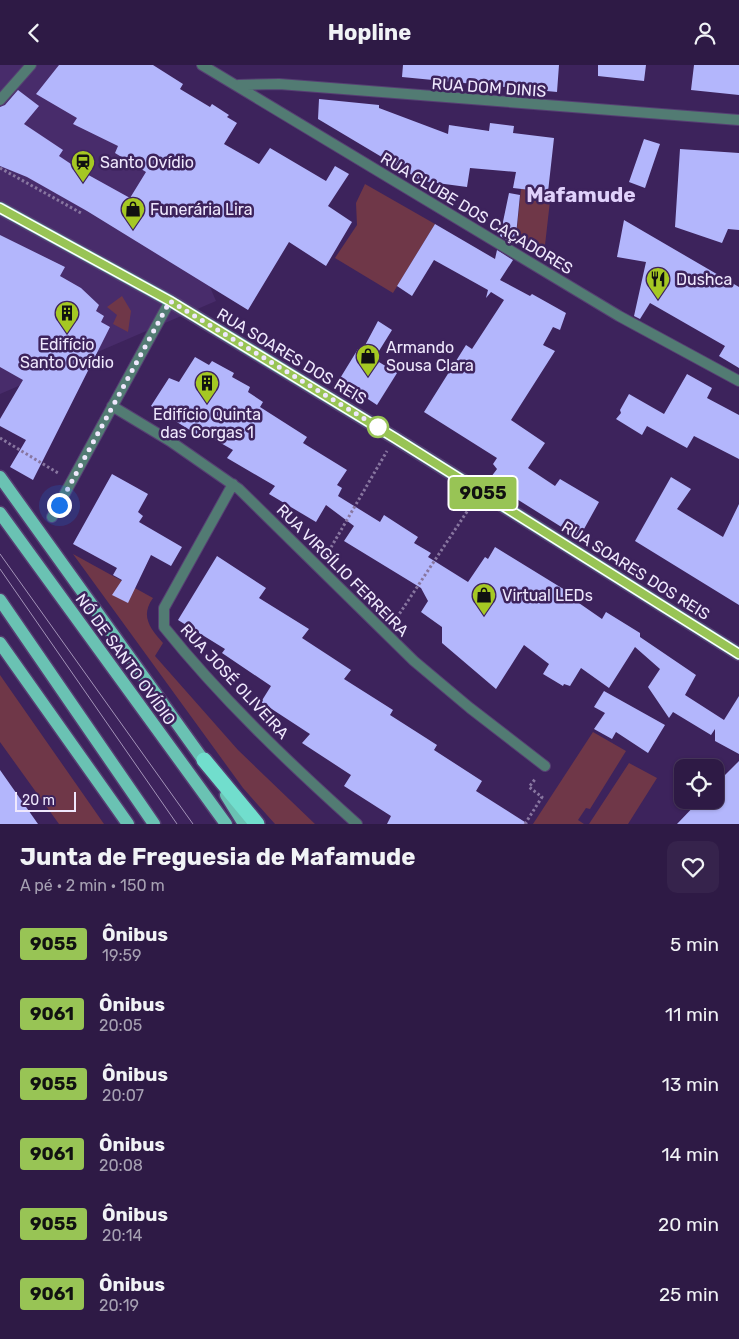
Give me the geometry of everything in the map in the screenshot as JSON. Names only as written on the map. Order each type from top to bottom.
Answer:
[{"type":"highway","points":[[204,760],[258,824]]},
{"type":"main road","name":"RUA SOARES DOS REIS","points":[[0,208],[170,301],[395,438],[739,654]]},
{"type":"main road","points":[[0,477],[204,760],[244,824]]},
{"type":"main road","name":"NÓ DE SANTO OVÍDIO","points":[[0,513],[226,824]]},
{"type":"main road","points":[[0,600],[154,824]]},
{"type":"main road","points":[[0,643],[128,824]]},
{"type":"street","points":[[0,100],[31,65]]},
{"type":"street","name":"RUA CLUBE DOS CAÇADORES","points":[[202,65],[619,316],[739,381]]},
{"type":"street","name":"RUA DOM DINIS","points":[[237,85],[279,84],[409,96],[739,120]]},
{"type":"street","points":[[52,517],[170,301]]},
{"type":"street","name":"RUA VIRGÍLIO FERREIRA","points":[[112,406],[233,484],[414,661],[470,708],[545,766]]},
{"type":"street","name":"RUA JOSÉ OLIVEIRA","points":[[233,484],[164,608],[164,627],[188,657],[298,769],[357,824]]},
{"type":"path","points":[[0,169],[81,213]]},
{"type":"path","points":[[0,438],[72,481]]},
{"type":"path","points":[[319,567],[395,438]]},
{"type":"path","points":[[387,634],[480,491]]},
{"type":"path","points":[[525,824],[542,797],[529,787],[545,766]]},
{"type":"shaded area","name":"Santo Ovídio","points":[[0,65],[115,65],[216,301],[0,394]]},
{"type":"shaded area","points":[[365,184],[435,224],[393,293],[335,258],[357,225],[356,203]]},
{"type":"shaded area","points":[[521,189],[551,192],[544,254],[516,238]]},
{"type":"shaded area","points":[[122,296],[131,311],[128,332],[113,324],[117,315],[107,307]]},
{"type":"shaded area","points":[[73,554],[153,598],[147,611],[148,622],[163,643],[155,656],[238,750],[315,824],[275,824],[243,788]]},
{"type":"shaded area","points":[[0,675],[104,824],[59,824],[0,742]]},
{"type":"shaded area","points":[[593,732],[626,751],[590,809],[586,808],[578,820],[584,824],[533,824]]},
{"type":"shaded area","points":[[629,763],[657,778],[628,824],[589,824]]},
{"type":"building","points":[[59,65],[153,65],[183,84],[180,89],[210,107],[212,104],[229,115],[227,117],[237,123],[224,144],[259,164],[270,148],[326,181],[335,166],[349,174],[328,206],[352,222],[326,266],[289,242],[248,310],[87,211],[27,177],[0,166],[0,107],[5,105],[18,90],[39,106],[24,124],[63,150],[59,156],[83,172],[130,198],[146,172],[115,153],[118,146],[73,124],[77,118],[36,94]]},
{"type":"building","points":[[403,65],[559,65],[557,92],[402,77]]},
{"type":"building","points":[[598,65],[646,65],[644,81],[598,76]]},
{"type":"building","points":[[694,65],[739,65],[739,95],[691,90]]},
{"type":"building","points":[[319,99],[379,105],[379,108],[448,134],[449,125],[489,131],[490,123],[514,126],[513,133],[554,138],[548,192],[513,188],[516,172],[470,168],[467,187],[422,181],[318,119]]},
{"type":"building","points":[[644,139],[660,144],[645,188],[629,182]]},
{"type":"building","points":[[680,149],[739,153],[739,230],[728,229],[722,243],[675,227]]},
{"type":"building","points":[[509,193],[520,195],[515,245],[500,236]]},
{"type":"building","points":[[624,220],[739,287],[739,368],[719,356],[725,346],[650,303],[640,319],[634,316],[646,262],[617,257]]},
{"type":"building","points":[[435,224],[495,259],[497,250],[513,260],[500,280],[530,296],[532,294],[566,313],[560,330],[553,327],[543,345],[555,351],[511,420],[545,443],[528,468],[555,486],[560,479],[599,502],[579,538],[488,481],[497,469],[493,464],[497,458],[424,412],[466,345],[472,349],[504,300],[491,292],[486,298],[488,290],[434,260],[412,296],[397,286]]},
{"type":"building","points":[[0,235],[65,267],[60,276],[81,288],[99,305],[96,311],[104,316],[101,322],[110,327],[33,480],[10,467],[26,440],[0,426],[0,419],[23,380],[0,367]]},
{"type":"building","name":"Armando Sousa Clara","points":[[378,321],[392,330],[374,359],[397,373],[377,405],[339,380],[358,349],[362,351]]},
{"type":"building","points":[[195,357],[209,365],[212,361],[234,373],[232,377],[250,387],[248,392],[263,402],[260,407],[307,437],[303,443],[347,470],[337,485],[342,488],[338,496],[380,522],[384,515],[418,537],[414,543],[431,553],[428,557],[468,582],[485,557],[488,559],[495,547],[578,598],[576,601],[602,619],[606,612],[640,633],[640,637],[696,675],[685,695],[724,720],[739,696],[739,754],[715,741],[715,729],[711,735],[673,712],[669,718],[648,687],[660,669],[635,647],[609,688],[581,668],[570,686],[564,684],[563,686],[543,674],[549,664],[524,645],[496,689],[442,643],[442,627],[421,612],[428,601],[421,588],[344,541],[354,526],[326,505],[316,522],[269,494],[275,486],[227,458],[233,450],[203,433],[201,437],[151,406],[169,378],[179,382]]},
{"type":"building","points":[[687,374],[712,388],[707,398],[739,415],[739,459],[694,436],[687,448],[647,426],[642,435],[616,419],[621,413],[620,410],[629,394],[664,414]]},
{"type":"building","points":[[112,474],[148,494],[138,512],[143,516],[139,522],[182,547],[171,566],[151,555],[128,603],[112,595],[122,580],[113,575],[117,568],[73,544]]},
{"type":"building","points":[[671,477],[691,489],[677,509],[723,537],[739,504],[739,605],[635,541]]},
{"type":"building","points":[[217,556],[266,588],[259,598],[309,629],[302,638],[351,670],[344,679],[393,710],[390,715],[437,745],[434,750],[482,781],[476,791],[528,824],[387,824],[391,816],[344,786],[351,775],[302,743],[310,734],[261,702],[271,686],[222,653],[225,649],[178,620]]},
{"type":"building","points":[[604,691],[665,725],[648,753],[616,732],[612,739],[594,729],[605,713],[594,707]]},
{"type":"building","points":[[739,761],[739,824],[677,824],[691,809],[724,809],[724,776]]},
{"type":"building","points":[[0,770],[38,824],[0,824]]},
{"type":"tram line","points":[[0,554],[193,824]]},
{"type":"tram line","points":[[0,569],[177,824]]},
{"type":"bus line","name":"9055","points":[[0,208],[170,301],[395,438],[739,654]]},
{"type":"place","name":"Santo Ovídio","points":[[83,183]]},
{"type":"place","name":"Funerária Lira","points":[[133,230]]},
{"type":"place","name":"Dushca","points":[[658,300]]},
{"type":"place","name":"Edifício Santo Ovídio","points":[[67,334]]},
{"type":"place","name":"Armando Sousa Clara","points":[[368,377]]},
{"type":"place","name":"Edifício Quinta das Corgas 1","points":[[207,404]]},
{"type":"place","name":"Virtual LEDs","points":[[484,616]]},
{"type":"district","name":"Mafamude","points":[[581,195]]},
{"type":"route","points":[[59,505],[170,301],[378,427]]}]
